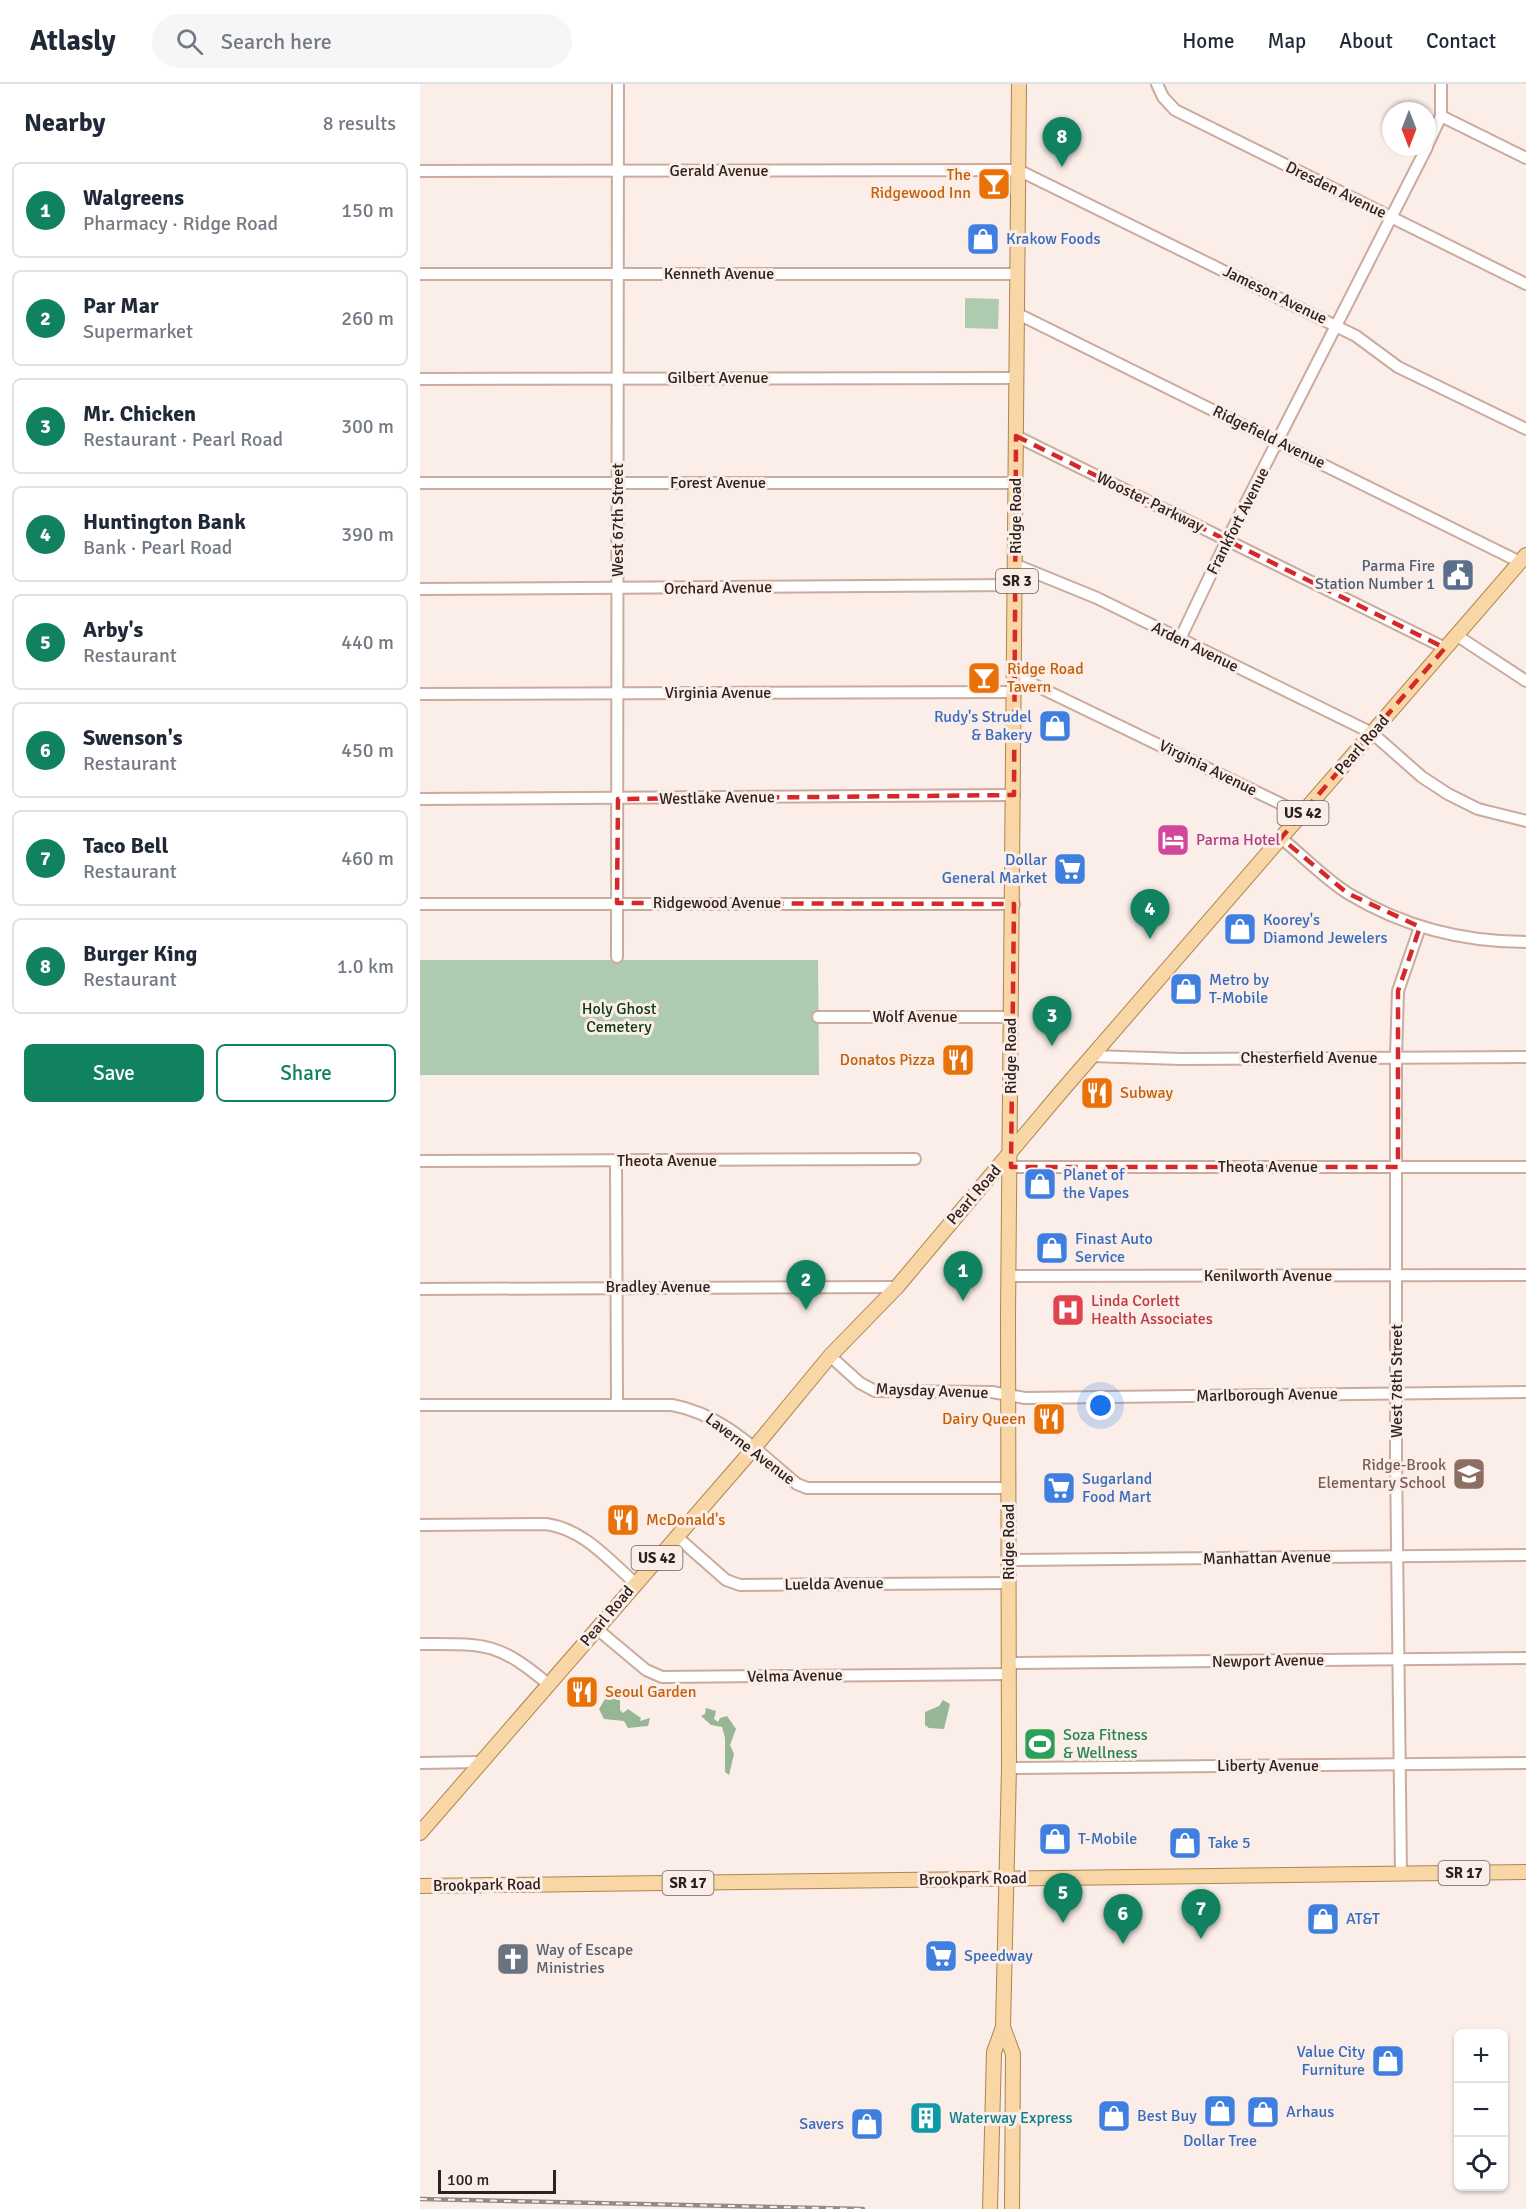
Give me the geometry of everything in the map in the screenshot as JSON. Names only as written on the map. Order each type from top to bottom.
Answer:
[{"type":"main road","name":"Ridge Road","points":[[990,2209],[994,2052],[1003,2027],[1009,1768],[1011,1017],[1017,585],[1019,84]]},
{"type":"main road","name":"Pearl Road","points":[[420,1833],[754,1448],[830,1356],[897,1287],[1011,1160],[1092,1056],[1523,559]]},
{"type":"main road","name":"Brookpark Road","points":[[420,1886],[1526,1872]]},
{"type":"main road","name":"Ridge Road","points":[[1003,2027],[1013,2054],[1012,2209]]},
{"type":"street","name":"West 67th Street","points":[[617,957],[618,84]]},
{"type":"street","name":"Dresden Avenue","points":[[1156,84],[1162,97],[1174,110],[1526,284]]},
{"type":"street","name":"Frankfort Avenue","points":[[1436,127],[1441,116],[1441,84]]},
{"type":"street","points":[[1441,116],[1526,158]]},
{"type":"street","name":"Frankfort Avenue","points":[[1180,639],[1227,540],[1422,156]]},
{"type":"street","name":"Gerald Avenue","points":[[420,171],[1018,170]]},
{"type":"street","name":"Jameson Avenue","points":[[1018,170],[1335,325],[1356,336],[1398,367],[1526,429]]},
{"type":"street","name":"Kenneth Avenue","points":[[420,274],[1018,274]]},
{"type":"street","name":"Ridgefield Avenue","points":[[1018,314],[1523,559]]},
{"type":"street","name":"Gilbert Avenue","points":[[420,379],[1017,378]]},
{"type":"street","name":"Wooster Parkway","points":[[1016,436],[1445,648]]},
{"type":"street","name":"Forest Avenue","points":[[420,483],[1016,483]]},
{"type":"street","name":"Arden Avenue","points":[[1016,565],[1096,598],[1372,734],[1422,777],[1448,794],[1478,809],[1526,821]]},
{"type":"street","name":"Orchard Avenue","points":[[420,589],[1017,585]]},
{"type":"street","points":[[1456,635],[1526,681]]},
{"type":"street","name":"Virginia Avenue","points":[[1016,676],[1302,814]]},
{"type":"street","name":"Virginia Avenue","points":[[420,694],[1016,692]]},
{"type":"street","name":"Westlake Avenue","points":[[420,799],[1014,795]]},
{"type":"street","points":[[1281,838],[1347,893],[1420,927],[1460,938],[1526,942]]},
{"type":"street","name":"Ridgewood Avenue","points":[[420,903],[1014,904]]},
{"type":"street","name":"West 78th Street","points":[[1401,1874],[1396,1057],[1398,991],[1420,927]]},
{"type":"street","name":"Wolf Avenue","points":[[818,1017],[1011,1017]]},
{"type":"street","name":"Chesterfield Avenue","points":[[1092,1056],[1180,1059],[1526,1057]]},
{"type":"street","name":"Theota Avenue","points":[[420,1161],[915,1159]]},
{"type":"street","name":"Theota Avenue","points":[[1011,1160],[1526,1167]]},
{"type":"street","points":[[615,1161],[617,1403]]},
{"type":"street","name":"Kenilworth Avenue","points":[[1010,1276],[1526,1275]]},
{"type":"street","name":"Bradley Avenue","points":[[420,1288],[897,1287]]},
{"type":"street","name":"Maysday Avenue","points":[[830,1356],[860,1383],[875,1391],[992,1392],[1009,1396]]},
{"type":"street","name":"Marlborough Avenue","points":[[1009,1396],[1025,1398],[1526,1392]]},
{"type":"street","name":"Laverne Avenue","points":[[420,1405],[660,1404],[696,1410],[717,1420],[798,1484],[807,1488],[1009,1488]]},
{"type":"street","points":[[420,1525],[546,1524],[560,1526],[590,1543],[635,1583]]},
{"type":"street","name":"Luelda Avenue","points":[[676,1536],[726,1580],[740,1585],[1009,1583]]},
{"type":"street","name":"Manhattan Avenue","points":[[1009,1560],[1526,1555]]},
{"type":"street","name":"Velma Avenue","points":[[597,1629],[646,1670],[662,1677],[1010,1669]]},
{"type":"street","points":[[420,1644],[466,1644],[494,1648],[518,1659],[548,1684]]},
{"type":"street","name":"Newport Avenue","points":[[1010,1669],[1526,1659]]},
{"type":"street","points":[[420,1763],[480,1762]]},
{"type":"street","name":"Liberty Avenue","points":[[1009,1768],[1526,1763]]},
{"type":"highlighted area","points":[[1016,436],[1445,648],[1281,838],[1347,893],[1420,927],[1398,991],[1398,1167],[1011,1167],[1014,904],[617,903],[618,799],[1014,795]]},
{"type":"green space","points":[[965,298],[999,299],[998,329],[965,328]]},
{"type":"green space","name":"Holy Ghost Cemetery","points":[[420,960],[818,960],[819,1075],[420,1075]]},
{"type":"green space","points":[[620,1697],[620,1710],[623,1713],[628,1709],[641,1718],[640,1721],[650,1718],[648,1726],[628,1728],[624,1721],[604,1719],[599,1709],[605,1699]]},
{"type":"green space","points":[[943,1700],[950,1704],[944,1729],[929,1728],[925,1725],[925,1712],[939,1706]]},
{"type":"green space","points":[[706,1708],[716,1711],[714,1719],[718,1722],[720,1718],[727,1716],[736,1729],[730,1745],[734,1754],[729,1775],[725,1772],[725,1738],[722,1727],[711,1725],[701,1716],[705,1714]]},
{"type":"railway","points":[[420,2199],[863,2209]]},
{"type":"place","name":"Burger King","points":[[1062,167]]},
{"type":"place","name":"The Ridgewood Inn","points":[[994,184]]},
{"type":"place","name":"Krakow Foods","points":[[983,239]]},
{"type":"place","name":"Parma Fire Station Number 1","points":[[1458,575]]},
{"type":"place","name":"Ridge Road Tavern","points":[[984,678]]},
{"type":"place","name":"Rudy's Strudel & Bakery","points":[[1055,726]]},
{"type":"place","name":"Parma Hotel","points":[[1173,840]]},
{"type":"place","name":"Dollar General Market","points":[[1070,869]]},
{"type":"place","name":"Koorey's Diamond Jewelers","points":[[1240,929]]},
{"type":"place","name":"Huntington Bank","points":[[1150,939]]},
{"type":"place","name":"Metro by T-Mobile","points":[[1186,989]]},
{"type":"place","name":"Mr. Chicken","points":[[1052,1046]]},
{"type":"place","name":"Donatos Pizza","points":[[958,1060]]},
{"type":"place","name":"Subway","points":[[1097,1093]]},
{"type":"place","name":"Planet of the Vapes","points":[[1040,1184]]},
{"type":"place","name":"Finast Auto Service","points":[[1052,1248]]},
{"type":"place","name":"Walgreens","points":[[963,1301]]},
{"type":"place","name":"Par Mar","points":[[806,1310]]},
{"type":"place","name":"Linda Corlett Health Associates","points":[[1068,1310]]},
{"type":"place","name":"Dairy Queen","points":[[1049,1419]]},
{"type":"place","name":"Ridge-Brook Elementary School","points":[[1469,1474]]},
{"type":"place","name":"Sugarland Food Mart","points":[[1059,1488]]},
{"type":"place","name":"McDonald's","points":[[623,1520]]},
{"type":"place","name":"Seoul Garden","points":[[582,1692]]},
{"type":"place","name":"Soza Fitness & Wellness","points":[[1040,1744]]},
{"type":"place","name":"T-Mobile","points":[[1055,1839]]},
{"type":"place","name":"Take 5","points":[[1185,1843]]},
{"type":"place","name":"AT&T","points":[[1323,1919]]},
{"type":"place","name":"Arby's","points":[[1063,1923]]},
{"type":"place","name":"Taco Bell","points":[[1201,1939]]},
{"type":"place","name":"Swenson's","points":[[1123,1944]]},
{"type":"place","name":"Speedway","points":[[941,1956]]},
{"type":"place","name":"Way of Escape Ministries","points":[[513,1959]]},
{"type":"place","name":"Value City Furniture","points":[[1388,2061]]},
{"type":"place","name":"Dollar Tree","points":[[1220,2111]]},
{"type":"place","name":"Arhaus","points":[[1263,2112]]},
{"type":"place","name":"Best Buy","points":[[1114,2116]]},
{"type":"place","name":"Waterway Express","points":[[926,2118]]},
{"type":"place","name":"Savers","points":[[867,2124]]}]
